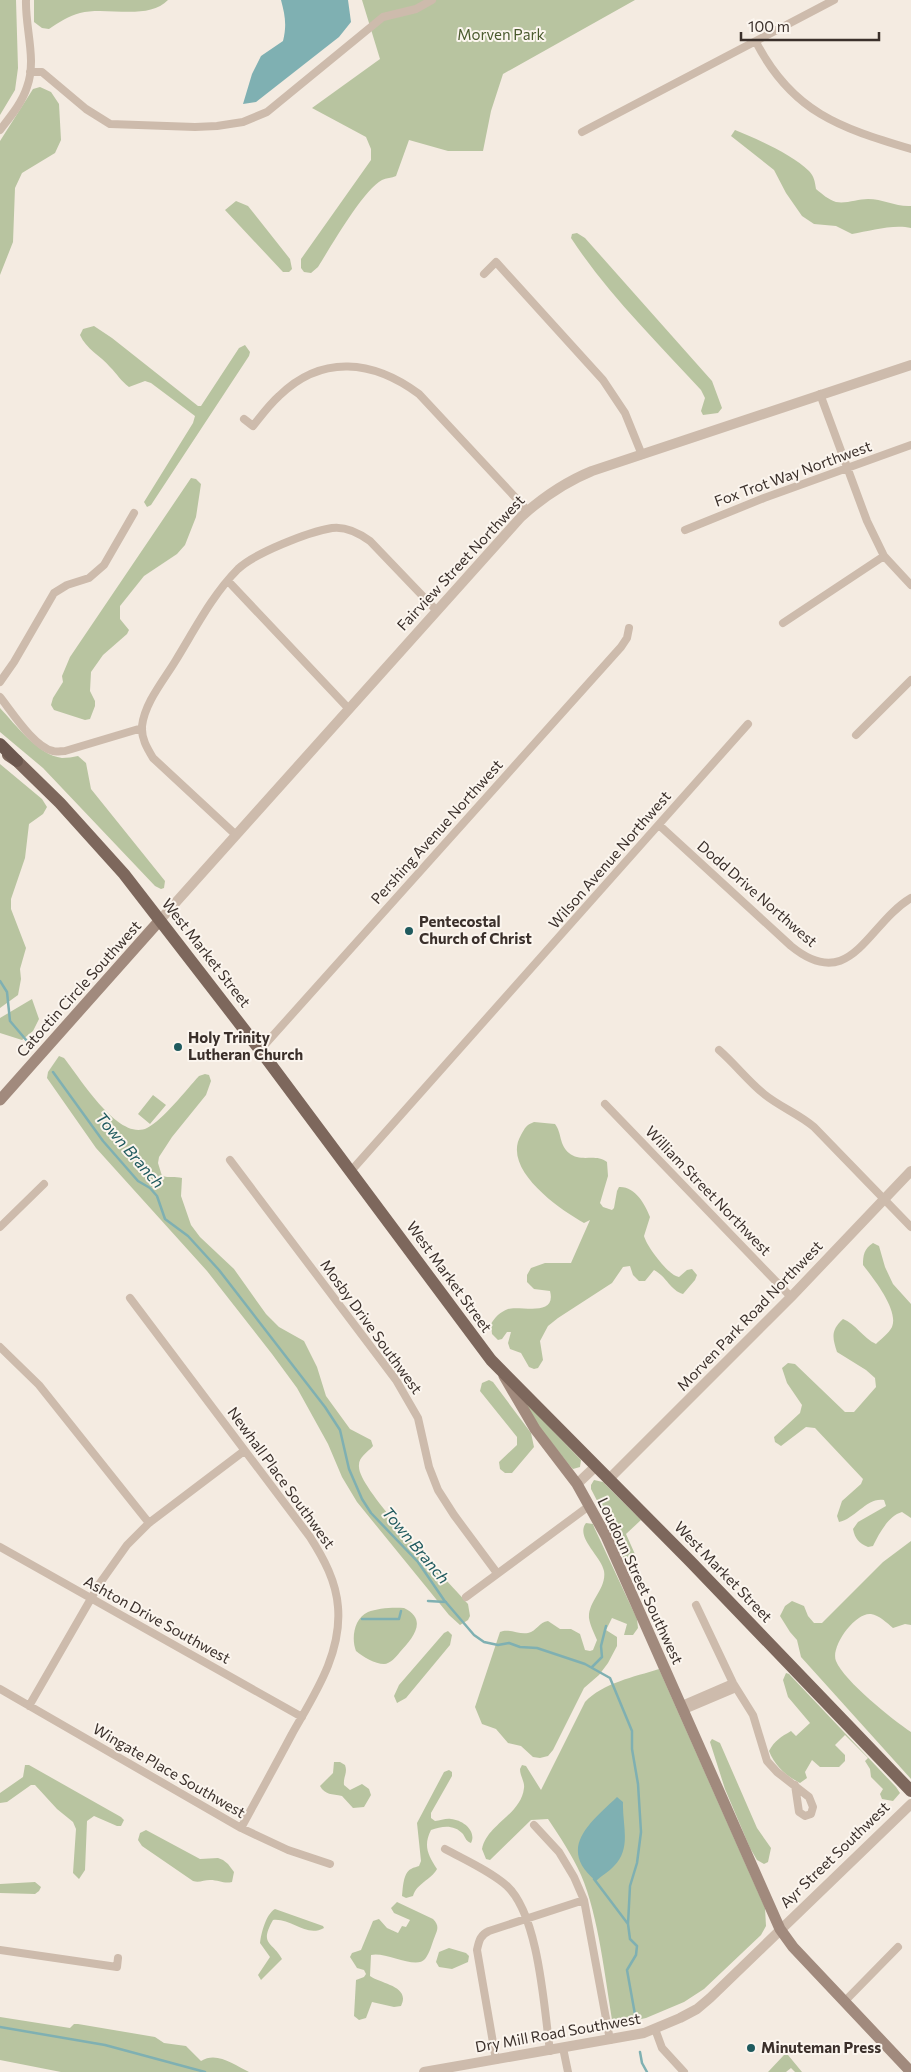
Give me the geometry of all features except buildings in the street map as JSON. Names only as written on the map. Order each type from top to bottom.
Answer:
[{"type":"highway","points":[[0,744],[17,761]]},
{"type":"main road","name":"West Market Street","points":[[0,750],[17,761],[102,847],[260,1050],[478,1345],[595,1467],[690,1561],[911,1791]]},
{"type":"main road","name":"Catoctin Circle Southwest","points":[[0,1100],[160,920]]},
{"type":"main road","name":"Loudoun Street Southwest","points":[[502,1372],[535,1429],[577,1484],[606,1536],[780,1929],[792,1947],[911,2072]]},
{"type":"street","points":[[0,130],[21,101],[28,86],[30,72],[26,0]]},
{"type":"street","points":[[30,72],[42,72],[86,108],[110,124],[195,127],[243,122],[267,112],[383,17],[416,9],[432,0]]},
{"type":"street","points":[[582,132],[834,0]]},
{"type":"street","points":[[756,42],[766,62],[778,78],[820,115],[858,134],[911,149]]},
{"type":"street","points":[[484,274],[496,262],[603,380],[625,413],[642,455]]},
{"type":"street","name":"Fairview Street Northwest","points":[[160,920],[528,511],[550,492],[569,480],[820,394],[911,365]]},
{"type":"street","points":[[244,419],[253,426],[279,396],[300,380],[331,367],[349,366],[386,374],[403,382],[419,394],[528,511]]},
{"type":"street","points":[[820,394],[866,521],[884,556],[911,586]]},
{"type":"street","name":"Fox Trot Way Northwest","points":[[685,530],[847,467],[911,446]]},
{"type":"street","points":[[0,682],[14,662],[54,593],[67,585],[89,578],[104,565],[134,513]]},
{"type":"street","points":[[236,835],[153,758],[144,742],[142,728],[150,703],[214,600],[228,581],[247,562],[264,553],[306,536],[332,528],[342,528],[362,535],[370,541],[437,611]]},
{"type":"street","points":[[783,623],[884,556]]},
{"type":"street","points":[[228,581],[348,709]]},
{"type":"street","name":"Pershing Avenue Northwest","points":[[260,1050],[621,647],[627,638],[629,628]]},
{"type":"street","points":[[856,735],[911,680]]},
{"type":"street","points":[[0,697],[32,737],[42,746],[52,751],[65,751],[142,728]]},
{"type":"street","name":"Wilson Avenue Northwest","points":[[351,1171],[748,724]]},
{"type":"street","name":"Dodd Drive Northwest","points":[[659,826],[791,946],[804,957],[820,963],[838,961],[847,957],[900,905],[911,898]]},
{"type":"street","points":[[719,1050],[764,1094],[774,1102],[805,1119],[814,1127],[911,1227]]},
{"type":"street","name":"William Street Northwest","points":[[605,1104],[791,1296]]},
{"type":"street","name":"Mosby Drive Southwest","points":[[230,1160],[396,1380],[418,1418],[429,1467],[438,1490],[497,1573]]},
{"type":"street","name":"Morven Park Road Northwest","points":[[608,1480],[791,1296],[911,1171]]},
{"type":"street","points":[[0,1227],[44,1184]]},
{"type":"street","name":"Newhall Place Southwest","points":[[130,1298],[321,1554],[336,1591],[338,1620],[333,1651],[322,1680],[241,1828]]},
{"type":"street","points":[[0,1347],[39,1385],[149,1523]]},
{"type":"street","points":[[29,1706],[119,1554],[149,1523],[244,1451]]},
{"type":"street","points":[[577,1484],[595,1467]]},
{"type":"street","points":[[466,1597],[589,1506]]},
{"type":"street","name":"Ashton Drive Southwest","points":[[0,1547],[302,1717]]},
{"type":"street","points":[[696,1605],[735,1685],[753,1715],[767,1761],[777,1772],[795,1785]]},
{"type":"street","points":[[683,1708],[735,1685]]},
{"type":"street","name":"Wingate Place Southwest","points":[[0,1689],[241,1828],[288,1850],[330,1864]]},
{"type":"street","name":"Ayr Street Southwest","points":[[780,1929],[911,1804]]},
{"type":"street","points":[[534,1825],[559,1852],[574,1876],[584,1900],[610,2040]]},
{"type":"street","points":[[445,1849],[507,1886],[520,1904],[534,1944],[550,2051]]},
{"type":"street","points":[[496,2060],[477,1950],[479,1940],[483,1934],[489,1931],[584,1900]]},
{"type":"street","name":"Dry Mill Road Southwest","points":[[424,2072],[610,2040],[655,2029],[680,2018],[707,2002],[780,1929]]},
{"type":"street","points":[[844,2002],[898,1947]]},
{"type":"street","points":[[0,1950],[117,1967],[118,1958]]},
{"type":"street","points":[[655,2029],[662,2048],[684,2072]]},
{"type":"street","points":[[563,2048],[568,2072]]},
{"type":"green space","points":[[0,0],[16,0],[18,68],[15,90],[0,115]]},
{"type":"green space","points":[[34,0],[168,0],[160,6],[149,10],[90,11],[80,13],[49,29],[42,28],[34,22]]},
{"type":"green space","name":"Morven Park","points":[[362,0],[635,0],[503,74],[491,111],[483,151],[448,151],[409,140],[396,176],[382,180],[374,186],[347,220],[318,267],[311,273],[304,272],[301,268],[301,259],[371,160],[371,149],[366,137],[312,108],[380,59]]},
{"type":"green space","points":[[40,87],[51,92],[59,104],[61,140],[55,153],[22,173],[15,188],[13,242],[0,275],[0,141],[33,89]]},
{"type":"green space","points":[[735,130],[774,148],[802,165],[812,175],[816,189],[833,201],[844,202],[874,199],[911,206],[911,228],[889,227],[852,234],[836,226],[814,224],[802,216],[786,193],[774,170],[731,136]]},
{"type":"green space","points":[[236,201],[248,206],[290,259],[292,269],[289,272],[283,272],[225,210]]},
{"type":"green space","points":[[577,233],[585,238],[712,381],[722,408],[718,413],[703,415],[701,411],[705,398],[701,390],[600,278],[571,238],[572,234]]},
{"type":"green space","points":[[94,326],[198,406],[201,406],[239,348],[245,345],[250,352],[151,505],[147,507],[144,502],[193,423],[195,416],[151,383],[145,381],[129,387],[126,385],[80,335],[83,329]]},
{"type":"green space","points":[[191,478],[196,479],[201,484],[196,517],[185,545],[177,554],[144,576],[120,606],[120,619],[129,630],[103,655],[91,672],[90,691],[95,701],[95,706],[90,719],[85,720],[54,710],[51,705],[53,698],[63,682],[62,676],[70,657]]},
{"type":"green space","points":[[0,708],[28,738],[44,751],[62,758],[78,756],[86,763],[91,789],[165,881],[164,888],[161,889],[155,886],[43,768],[0,732]]},
{"type":"green space","points":[[0,764],[42,799],[47,807],[43,814],[29,824],[25,858],[11,899],[11,909],[26,948],[20,969],[21,979],[18,995],[0,1008]]},
{"type":"green space","points":[[32,999],[39,1019],[33,1031],[22,1040],[0,1033],[0,1018]]},
{"type":"green space","points":[[59,1056],[64,1058],[101,1106],[124,1126],[136,1130],[147,1128],[153,1124],[167,1112],[199,1076],[209,1075],[211,1081],[206,1095],[172,1137],[159,1157],[158,1163],[162,1176],[182,1178],[181,1196],[191,1225],[200,1237],[234,1269],[266,1314],[279,1327],[304,1341],[317,1367],[326,1396],[350,1429],[371,1440],[373,1446],[361,1458],[359,1464],[363,1479],[388,1515],[468,1604],[470,1616],[468,1620],[460,1625],[449,1615],[357,1502],[342,1477],[328,1444],[297,1388],[272,1354],[207,1271],[96,1148],[47,1078],[48,1072]]},
{"type":"green space","points":[[153,1095],[166,1105],[150,1124],[138,1114]]},
{"type":"green space","points":[[534,1122],[555,1124],[566,1150],[574,1156],[598,1158],[607,1162],[608,1176],[600,1203],[603,1207],[612,1210],[614,1208],[619,1187],[630,1189],[639,1197],[650,1217],[644,1236],[654,1254],[670,1272],[679,1277],[687,1270],[692,1269],[697,1275],[683,1294],[675,1290],[654,1270],[645,1281],[639,1281],[633,1275],[630,1266],[623,1267],[612,1283],[548,1326],[540,1341],[543,1360],[538,1368],[534,1369],[529,1367],[521,1353],[510,1349],[508,1343],[511,1332],[507,1332],[502,1339],[498,1340],[492,1334],[491,1324],[498,1315],[508,1309],[536,1309],[548,1305],[551,1299],[550,1291],[534,1289],[527,1282],[527,1275],[531,1268],[545,1263],[571,1263],[590,1220],[584,1223],[573,1217],[548,1198],[526,1174],[519,1161],[517,1148],[521,1135],[529,1124]]},
{"type":"green space","points":[[873,1243],[879,1246],[885,1267],[893,1284],[911,1304],[911,1518],[902,1512],[892,1517],[884,1526],[873,1546],[868,1547],[858,1540],[853,1529],[858,1522],[886,1506],[884,1500],[872,1502],[839,1522],[837,1516],[842,1501],[861,1484],[863,1479],[815,1428],[806,1427],[781,1446],[775,1442],[774,1437],[800,1413],[802,1405],[787,1383],[782,1368],[788,1363],[795,1364],[845,1412],[854,1412],[876,1387],[875,1378],[866,1370],[837,1352],[834,1342],[836,1327],[843,1319],[876,1344],[892,1327],[892,1312],[889,1303],[863,1265],[865,1252]]},
{"type":"green space","points":[[489,1380],[493,1382],[531,1433],[534,1447],[512,1473],[505,1473],[500,1469],[499,1462],[517,1445],[517,1437],[480,1391],[482,1383]]},
{"type":"green space","points":[[523,1400],[581,1460],[580,1467],[573,1469],[570,1466],[537,1424]]},
{"type":"green space","points":[[594,1480],[603,1482],[641,1520],[626,1534],[638,1561],[627,1566],[591,1489]]},
{"type":"green space","points":[[586,1523],[593,1524],[637,1619],[638,1628],[633,1635],[624,1635],[627,1624],[612,1618],[606,1630],[617,1637],[617,1646],[608,1663],[599,1675],[584,1688],[553,1750],[548,1756],[533,1757],[521,1746],[508,1743],[496,1729],[482,1724],[475,1707],[500,1632],[528,1633],[548,1621],[560,1629],[571,1629],[580,1634],[585,1650],[593,1650],[597,1640],[592,1629],[589,1612],[603,1584],[604,1571],[586,1540],[583,1528]]},
{"type":"green space","points":[[911,1541],[911,1625],[905,1624],[893,1628],[877,1616],[865,1615],[851,1624],[845,1631],[840,1639],[835,1655],[841,1669],[858,1689],[881,1710],[911,1732],[911,1779],[801,1657],[797,1640],[780,1616],[785,1606],[792,1601],[804,1606],[808,1616],[814,1623],[822,1623],[883,1562]]},
{"type":"green space","points":[[404,1608],[416,1618],[416,1630],[393,1660],[386,1664],[380,1664],[356,1651],[354,1641],[355,1629],[363,1615],[381,1609]]},
{"type":"green space","points":[[448,1631],[452,1635],[450,1645],[406,1698],[397,1703],[394,1696],[399,1685],[444,1633]]},
{"type":"green space","points":[[659,1669],[765,1908],[766,1926],[761,1935],[704,1989],[684,2002],[646,2018],[613,2025],[601,1948],[587,1892],[574,1860],[548,1819],[531,1820],[490,1860],[486,1859],[482,1849],[490,1833],[511,1813],[522,1797],[524,1786],[520,1769],[522,1765],[526,1766],[541,1790],[585,1702],[592,1695],[610,1685]]},
{"type":"green space","points":[[786,1673],[896,1787],[900,1793],[893,1801],[882,1799],[880,1794],[883,1789],[871,1777],[870,1769],[865,1761],[868,1758],[845,1735],[835,1745],[845,1755],[845,1761],[839,1767],[820,1767],[812,1760],[805,1772],[807,1778],[800,1783],[778,1766],[769,1751],[774,1744],[791,1731],[796,1736],[810,1723],[788,1697],[783,1680]]},
{"type":"green space","points":[[712,1739],[720,1743],[757,1828],[771,1848],[768,1862],[764,1864],[757,1860],[750,1848],[725,1789],[710,1742]]},
{"type":"green space","points":[[334,1762],[340,1762],[345,1765],[344,1785],[350,1790],[362,1784],[369,1789],[371,1795],[364,1807],[353,1808],[342,1796],[327,1793],[320,1786],[333,1773]]},
{"type":"green space","points":[[25,1765],[29,1765],[124,1820],[121,1826],[94,1816],[87,1821],[85,1870],[79,1879],[73,1873],[76,1829],[73,1822],[57,1809],[35,1785],[31,1785],[7,1802],[0,1803],[0,1793],[23,1777]]},
{"type":"green space","points":[[449,1770],[452,1772],[452,1776],[431,1813],[431,1818],[435,1821],[451,1819],[460,1821],[468,1827],[472,1834],[471,1843],[467,1841],[463,1834],[452,1827],[431,1830],[427,1846],[431,1859],[437,1869],[418,1888],[413,1896],[406,1898],[402,1896],[406,1874],[412,1868],[419,1866],[421,1861],[417,1823],[444,1772]]},
{"type":"green space","points":[[146,1830],[200,1859],[218,1858],[223,1860],[234,1872],[232,1882],[193,1881],[142,1846],[138,1840],[140,1833]]},
{"type":"green space","points":[[35,1882],[41,1887],[35,1894],[0,1893],[0,1884]]},
{"type":"green space","points":[[397,1902],[433,1919],[437,1925],[437,1931],[428,1954],[421,1962],[408,1962],[377,1954],[371,1955],[370,1976],[393,1986],[402,1994],[403,1999],[401,2006],[394,2007],[372,2002],[366,2018],[359,2020],[354,2016],[356,1980],[364,1977],[366,1974],[364,1970],[357,1968],[350,1957],[352,1953],[361,1950],[373,1921],[379,1919],[387,1928],[398,1933],[402,1926],[406,1927],[410,1920],[394,1913],[391,1908]]},
{"type":"green space","points":[[275,1909],[323,1926],[324,1928],[311,1931],[280,1920],[273,1920],[267,1934],[267,1939],[282,1959],[261,1980],[258,1975],[270,1957],[260,1943],[267,1919]]},
{"type":"green space","points":[[449,1948],[466,1953],[469,1956],[468,1962],[452,1969],[439,1967],[436,1962],[439,1952]]},
{"type":"green space","points":[[0,2017],[70,2028],[74,2024],[78,2024],[155,2037],[164,2043],[186,2046],[201,2061],[207,2058],[219,2058],[249,2072],[61,2072],[0,2060]]},
{"type":"green space","points":[[784,2055],[788,2055],[802,2072],[795,2072],[791,2068],[786,2072],[768,2072]]},
{"type":"water","points":[[281,0],[348,0],[351,22],[339,37],[256,102],[243,104],[252,74],[261,56],[283,41],[285,20]]},
{"type":"water","points":[[617,1797],[623,1802],[625,1836],[623,1852],[614,1866],[596,1881],[584,1869],[579,1857],[578,1847],[588,1826]]},
{"type":"waterway","name":"Town Branch","points":[[0,981],[7,992],[10,1021],[27,1041]]},
{"type":"waterway","name":"Town Branch","points":[[53,1072],[103,1141],[138,1181],[150,1188],[157,1196],[165,1219],[188,1236],[219,1270],[325,1407],[340,1430],[349,1469],[362,1499],[371,1513],[418,1562],[444,1600],[474,1635],[484,1642],[498,1645],[509,1643],[520,1647],[537,1648],[585,1664],[610,1678],[632,1731],[632,1749],[638,1784],[641,1832],[637,1863],[630,1886],[628,1924],[630,1939],[637,1946],[636,1955],[627,1970],[636,2020]]},
{"type":"waterway","points":[[428,1601],[446,1602]]},
{"type":"waterway","points":[[362,1619],[399,1619],[401,1611]]},
{"type":"waterway","points":[[592,1667],[602,1657],[601,1646],[606,1626]]},
{"type":"waterway","points":[[594,1879],[628,1924]]},
{"type":"waterway","points":[[0,2027],[105,2045],[205,2072]]},
{"type":"waterway","name":"Town Branch","points":[[640,2052],[642,2063],[647,2072]]},
{"type":"place","name":"Pentecostal Church of Christ","points":[[409,931]]},
{"type":"place","name":"Holy Trinity Lutheran Church","points":[[178,1047]]},
{"type":"place","name":"Minuteman Press","points":[[751,2048]]}]
